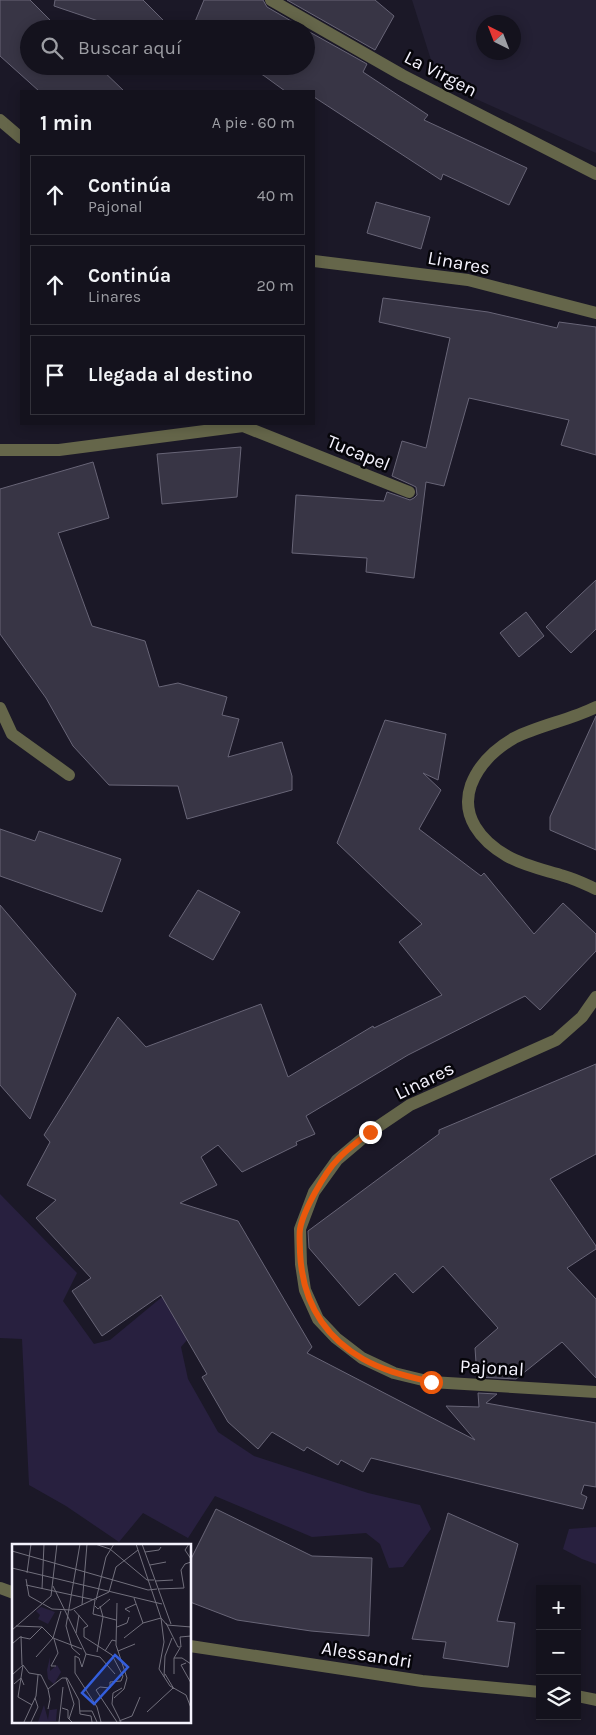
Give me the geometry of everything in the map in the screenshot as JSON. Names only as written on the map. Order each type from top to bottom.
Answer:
[{"type":"street","name":"La Virgen","points":[[271,0],[306,20]]},
{"type":"street","name":"La Virgen","points":[[315,25],[402,74],[596,174]]},
{"type":"street","points":[[0,120],[20,137]]},
{"type":"street","name":"Linares","points":[[315,261],[468,280],[596,313]]},
{"type":"street","name":"Tucapel","points":[[0,450],[59,450],[243,426],[409,492]]},
{"type":"street","points":[[596,707],[514,738],[490,755],[477,771],[470,789],[467,810],[475,827],[489,844],[508,856],[534,867],[566,876],[596,889]]},
{"type":"street","points":[[0,708],[12,734],[69,775]]},
{"type":"street","name":"Linares","points":[[300,1229],[314,1192],[337,1160],[370,1132],[410,1105],[556,1040],[582,1017],[596,997]]},
{"type":"street","name":"Pajonal","points":[[300,1229],[301,1264],[305,1290],[318,1319],[336,1338],[362,1358],[394,1373],[431,1382],[596,1392]]},
{"type":"street","points":[[0,1588],[12,1592]]},
{"type":"street","name":"Alessandri","points":[[191,1646],[422,1681],[536,1692]]},
{"type":"street","points":[[581,1697],[596,1700]]},
{"type":"shaded area","points":[[412,0],[596,0],[596,153],[438,82]]},
{"type":"shaded area","points":[[0,1194],[77,1273],[63,1301],[94,1344],[110,1340],[168,1292],[198,1327],[181,1347],[188,1379],[218,1432],[254,1456],[368,1493],[420,1505],[431,1529],[403,1567],[389,1568],[380,1544],[366,1533],[312,1537],[215,1496],[188,1538],[143,1513],[119,1542],[66,1506],[29,1485],[22,1339],[0,1338]]},
{"type":"shaded area","points":[[596,1527],[596,1564],[563,1549],[569,1529]]},
{"type":"building","points":[[0,0],[30,0],[50,20],[20,20],[20,74],[0,56]]},
{"type":"building","points":[[55,0],[143,0],[163,20],[95,20],[54,6]]},
{"type":"building","points":[[204,0],[263,0],[267,7],[289,20],[196,20]]},
{"type":"building","points":[[287,0],[375,0],[394,16],[375,50]]},
{"type":"building","points":[[315,35],[367,64],[363,72],[428,115],[424,120],[527,168],[509,205],[443,174],[441,180],[315,98],[315,90],[284,90],[263,75],[315,75]]},
{"type":"building","points":[[21,75],[107,75],[123,90],[38,90]]},
{"type":"building","points":[[376,202],[430,217],[421,249],[367,233]]},
{"type":"building","points":[[383,298],[488,312],[557,328],[559,322],[596,327],[596,455],[561,445],[569,420],[469,398],[444,486],[426,482],[414,578],[366,572],[367,558],[292,553],[296,495],[384,501],[387,492],[410,500],[417,495],[416,487],[392,476],[402,441],[426,448],[450,338],[379,322]]},
{"type":"building","points":[[241,447],[237,497],[162,504],[157,454]]},
{"type":"building","points":[[93,462],[109,518],[58,533],[92,626],[145,641],[159,687],[178,683],[227,697],[222,715],[239,719],[228,757],[282,742],[292,776],[292,790],[187,819],[178,786],[109,785],[73,746],[46,698],[0,634],[0,489]]},
{"type":"building","points":[[596,580],[596,629],[571,653],[546,627]]},
{"type":"building","points":[[526,612],[544,636],[519,657],[500,633]]},
{"type":"building","points":[[596,716],[596,850],[550,830],[550,817]]},
{"type":"building","points":[[385,720],[446,734],[438,780],[423,773],[441,790],[419,829],[481,876],[484,873],[534,934],[563,903],[596,934],[596,951],[540,1010],[525,996],[408,1055],[306,1116],[315,1134],[296,1142],[297,1145],[242,1172],[218,1145],[201,1157],[217,1185],[180,1203],[238,1221],[312,1347],[307,1353],[475,1440],[446,1406],[479,1407],[478,1393],[497,1394],[486,1403],[596,1423],[596,1487],[584,1485],[581,1494],[587,1497],[583,1509],[371,1458],[363,1472],[341,1460],[338,1465],[307,1447],[304,1451],[272,1432],[258,1449],[228,1422],[202,1377],[207,1374],[161,1295],[102,1336],[72,1291],[91,1278],[36,1218],[56,1200],[27,1185],[50,1142],[44,1135],[118,1017],[146,1047],[261,1004],[288,1077],[373,1026],[374,1028],[442,995],[399,942],[422,924],[337,843]]},
{"type":"building","points":[[0,829],[35,841],[39,831],[121,859],[102,912],[0,876]]},
{"type":"building","points":[[198,890],[240,912],[213,960],[169,936]]},
{"type":"building","points":[[0,905],[76,994],[30,1119],[0,1085]]},
{"type":"building","points":[[596,1064],[596,1154],[550,1179],[596,1246],[596,1249],[567,1268],[596,1299],[596,1378],[562,1342],[516,1379],[477,1377],[475,1348],[498,1328],[443,1266],[413,1293],[395,1273],[359,1306],[309,1248],[308,1231],[439,1134],[439,1130]]},
{"type":"building","points":[[216,1509],[312,1556],[372,1558],[369,1636],[311,1631],[237,1620],[191,1602],[191,1559]]},
{"type":"building","points":[[448,1513],[518,1544],[497,1621],[515,1623],[508,1667],[443,1658],[446,1642],[412,1639]]},
{"type":"route","points":[[370,1132],[337,1160],[314,1192],[300,1229],[301,1264],[305,1290],[318,1319],[336,1338],[362,1358],[394,1373],[431,1382]]}]
